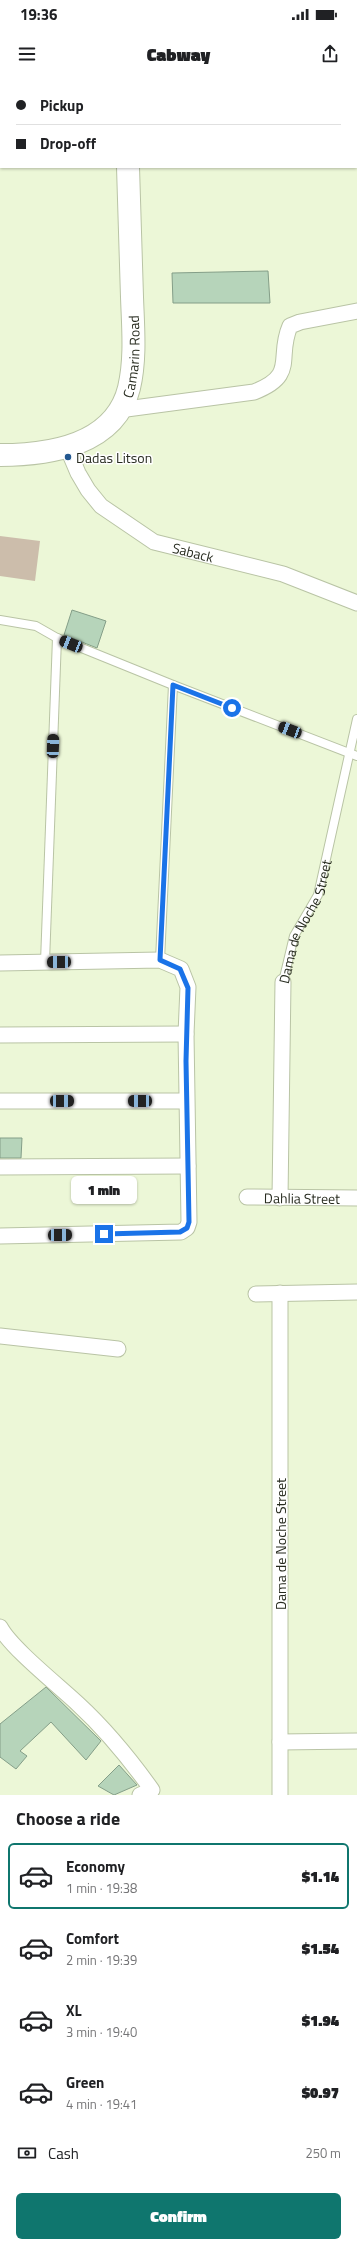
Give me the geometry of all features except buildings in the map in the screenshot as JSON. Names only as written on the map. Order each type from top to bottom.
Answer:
[{"type":"main road","name":"Camarin Road","points":[[0,455],[42,453],[67,447],[91,437],[106,426],[119,410],[128,389],[133,352],[128,168]]},
{"type":"street","points":[[119,410],[254,392],[269,386],[280,376],[285,358],[286,333],[290,326],[300,322],[357,311]]},
{"type":"street","name":"Saback","points":[[67,447],[78,473],[88,490],[102,506],[154,542],[283,574],[357,603]]},
{"type":"street","points":[[0,963],[160,960],[180,969],[188,988],[186,1101],[189,1222],[187,1228],[180,1232],[0,1236]]},
{"type":"street","name":"Dama de Noche Street","points":[[280,1198],[283,982]]},
{"type":"street","points":[[0,1035],[186,1034]]},
{"type":"street","points":[[0,1101],[186,1101]]},
{"type":"street","points":[[0,1167],[188,1166]]},
{"type":"street","name":"Dahlia Street","points":[[247,1197],[357,1198]]},
{"type":"street","points":[[256,1294],[357,1292]]},
{"type":"street","name":"Dama de Noche Street","points":[[280,1293],[280,1795]]},
{"type":"street","points":[[0,1336],[118,1348]]},
{"type":"street","points":[[0,1627],[16,1646],[80,1706],[142,1775],[149,1793]]},
{"type":"street","points":[[280,1742],[357,1741]]},
{"type":"lane","points":[[0,620],[36,626],[57,638],[173,685],[357,756]]},
{"type":"lane","points":[[45,962],[57,638]]},
{"type":"lane","points":[[160,960],[173,685]]},
{"type":"lane","name":"Dama de Noche Street","points":[[283,982],[294,936],[318,895],[357,719]]},
{"type":"shaded area","points":[[0,536],[40,541],[35,581],[0,576]]},
{"type":"place","name":"Dadas Litson","points":[[68,457]]},
{"type":"route","points":[[104,1234],[180,1232],[187,1228],[189,1222],[186,1101],[188,988],[180,969],[160,960],[173,685],[232,708]]}]
